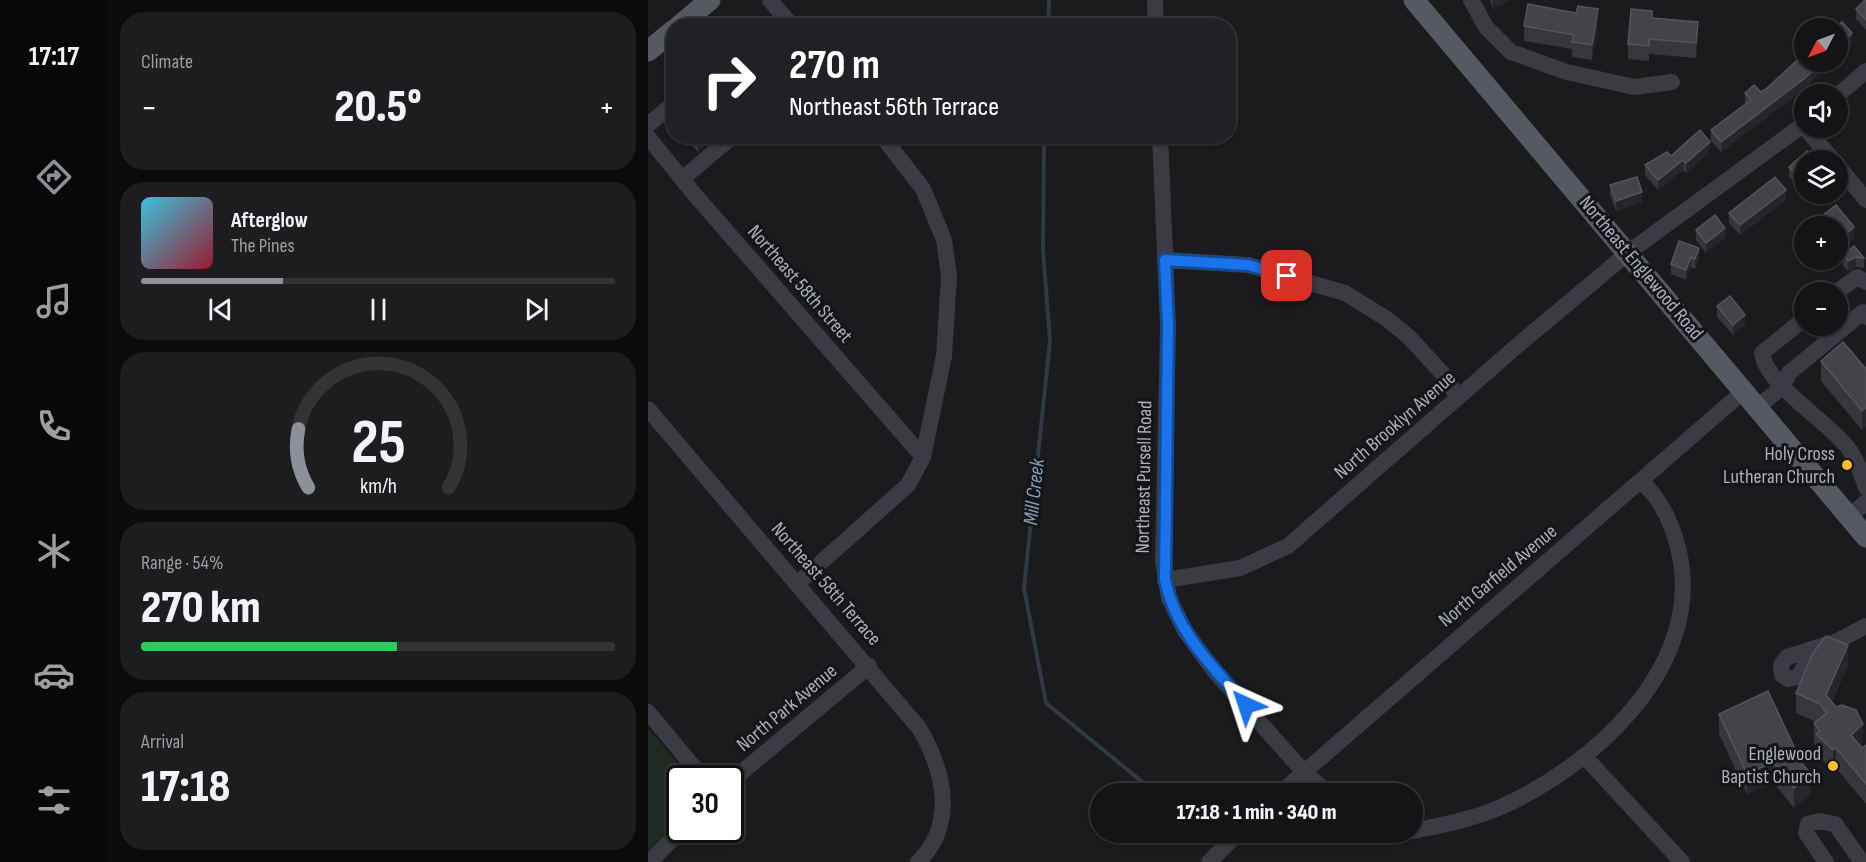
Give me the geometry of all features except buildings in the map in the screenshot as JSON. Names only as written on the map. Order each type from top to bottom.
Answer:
[{"type":"main road","points":[[691,18],[710,0]]},
{"type":"main road","name":"Northeast Englewood Road","points":[[1414,0],[1629,252],[1866,537]]},
{"type":"main road","points":[[648,51],[666,39]]},
{"type":"street","points":[[770,0],[785,18]]},
{"type":"street","points":[[1155,0],[1156,18]]},
{"type":"street","points":[[1471,0],[1486,27],[1512,52],[1568,72],[1634,87],[1672,82]]},
{"type":"street","points":[[1848,86],[1866,71]]},
{"type":"street","points":[[648,125],[666,110]]},
{"type":"street","points":[[1629,252],[1794,133]]},
{"type":"street","name":"Northeast 58th Street","points":[[648,137],[923,457]]},
{"type":"street","points":[[1814,138],[1824,150]]},
{"type":"street","points":[[682,179],[724,144]]},
{"type":"street","points":[[798,583],[908,485],[923,457],[944,356],[949,286],[948,258],[939,222],[928,197],[888,144]]},
{"type":"street","name":"Northeast Pursell Road","points":[[1160,144],[1168,325],[1165,580],[1176,615],[1215,672],[1303,771],[1317,783]]},
{"type":"street","points":[[1848,178],[1866,200]]},
{"type":"street","name":"North Brooklyn Avenue","points":[[1165,580],[1240,568],[1288,546],[1458,397],[1629,252]]},
{"type":"street","points":[[1165,260],[1248,265],[1345,293],[1387,319],[1409,337],[1442,373],[1458,397]]},
{"type":"street","points":[[1848,284],[1857,277],[1866,282]]},
{"type":"street","points":[[1758,407],[1783,386],[1789,374],[1865,313]]},
{"type":"street","points":[[1794,327],[1762,353],[1763,364],[1773,378],[1827,424],[1850,451],[1866,488]]},
{"type":"street","name":"North Garfield Avenue","points":[[1290,783],[1642,482],[1744,391]]},
{"type":"street","name":"Northeast 58th Terrace","points":[[648,409],[911,715],[927,741],[942,786],[943,801],[938,833],[931,848],[918,862]]},
{"type":"street","points":[[1423,829],[1456,822],[1499,808],[1539,787],[1584,756],[1625,717],[1642,695],[1670,646],[1681,617],[1683,572],[1675,537],[1660,505],[1642,482]]},
{"type":"street","points":[[1849,517],[1866,502]]},
{"type":"street","points":[[1815,648],[1866,626]]},
{"type":"street","name":"North Park Avenue","points":[[744,770],[869,666]]},
{"type":"street","points":[[648,712],[692,765]]},
{"type":"street","points":[[1584,756],[1682,862]]},
{"type":"street","points":[[1826,862],[1806,833],[1808,824],[1819,821],[1835,824],[1862,862]]},
{"type":"street","points":[[650,862],[668,843]]},
{"type":"street","points":[[1211,860],[1228,843]]},
{"type":"shaded area","points":[[648,728],[679,765],[666,765],[666,836],[648,856]]},
{"type":"waterway","name":"Mill Creek","points":[[1048,18],[1049,0]]},
{"type":"waterway","name":"Mill Creek","points":[[1044,144],[1043,250],[1050,341],[1024,588],[1046,703],[1144,783]]},
{"type":"place","name":"Holy Cross Lutheran Church","points":[[1847,465]]},
{"type":"place","name":"Englewood Baptist Church","points":[[1833,766]]},
{"type":"route","points":[[1246,705],[1215,672],[1185,631],[1169,598],[1165,580],[1163,561],[1168,325],[1165,260],[1248,265],[1287,276]]}]
